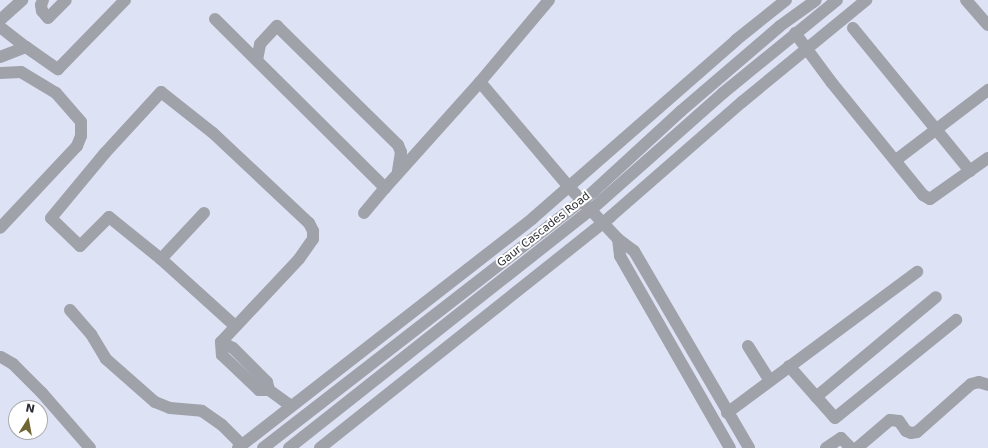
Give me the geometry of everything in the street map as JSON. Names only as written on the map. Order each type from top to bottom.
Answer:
[{"type":"street","points":[[0,20],[22,0]]},
{"type":"street","points":[[43,0],[40,5],[42,11],[48,18],[66,0]]},
{"type":"street","points":[[0,27],[58,69],[125,0]]},
{"type":"street","points":[[364,213],[398,172],[480,82],[549,0]]},
{"type":"street","points":[[70,310],[91,334],[106,359],[154,402],[170,408],[202,411],[222,425],[240,446],[448,285],[569,187],[736,40],[786,0]]},
{"type":"street","name":"Gaur Cascades Road","points":[[263,448],[582,200],[780,26],[816,0]]},
{"type":"street","name":"Gaur Cascades Road","points":[[289,448],[362,392],[592,209],[795,33],[837,0]]},
{"type":"street","points":[[320,448],[604,222],[806,49],[866,0]]},
{"type":"street","points":[[966,0],[988,25]]},
{"type":"street","points":[[215,19],[385,188]]},
{"type":"street","points":[[257,60],[260,44],[276,26],[398,146],[400,152],[398,172]]},
{"type":"street","points":[[853,28],[935,131],[970,171]]},
{"type":"street","points":[[795,33],[806,49],[923,195],[930,199],[988,158]]},
{"type":"street","points":[[0,57],[8,52],[26,47]]},
{"type":"street","points":[[0,74],[20,72],[56,93],[80,122],[81,136],[77,146],[0,228]]},
{"type":"street","points":[[480,82],[569,187],[592,209],[618,239],[634,251],[749,448]]},
{"type":"street","points":[[234,325],[162,259],[109,217],[80,246],[51,218],[105,153],[161,92],[213,133],[309,223],[313,231],[313,239],[299,259],[234,325],[221,342],[233,348],[262,377],[269,390],[291,406]]},
{"type":"street","points":[[896,160],[986,96]]},
{"type":"street","points":[[162,259],[204,213]]},
{"type":"street","points":[[618,239],[623,262],[730,448]]},
{"type":"street","points":[[727,412],[917,272]]},
{"type":"street","points":[[816,397],[936,297]]},
{"type":"street","points":[[789,366],[832,416],[840,416],[956,320]]},
{"type":"street","points":[[748,346],[770,381]]},
{"type":"street","points":[[1,357],[13,364],[32,383],[90,448]]},
{"type":"street","points":[[857,448],[890,420],[895,418],[911,433],[917,432],[971,384],[979,382],[988,385]]},
{"type":"street","points":[[362,392],[373,406]]},
{"type":"street","points":[[826,448],[841,438],[852,448]]}]
